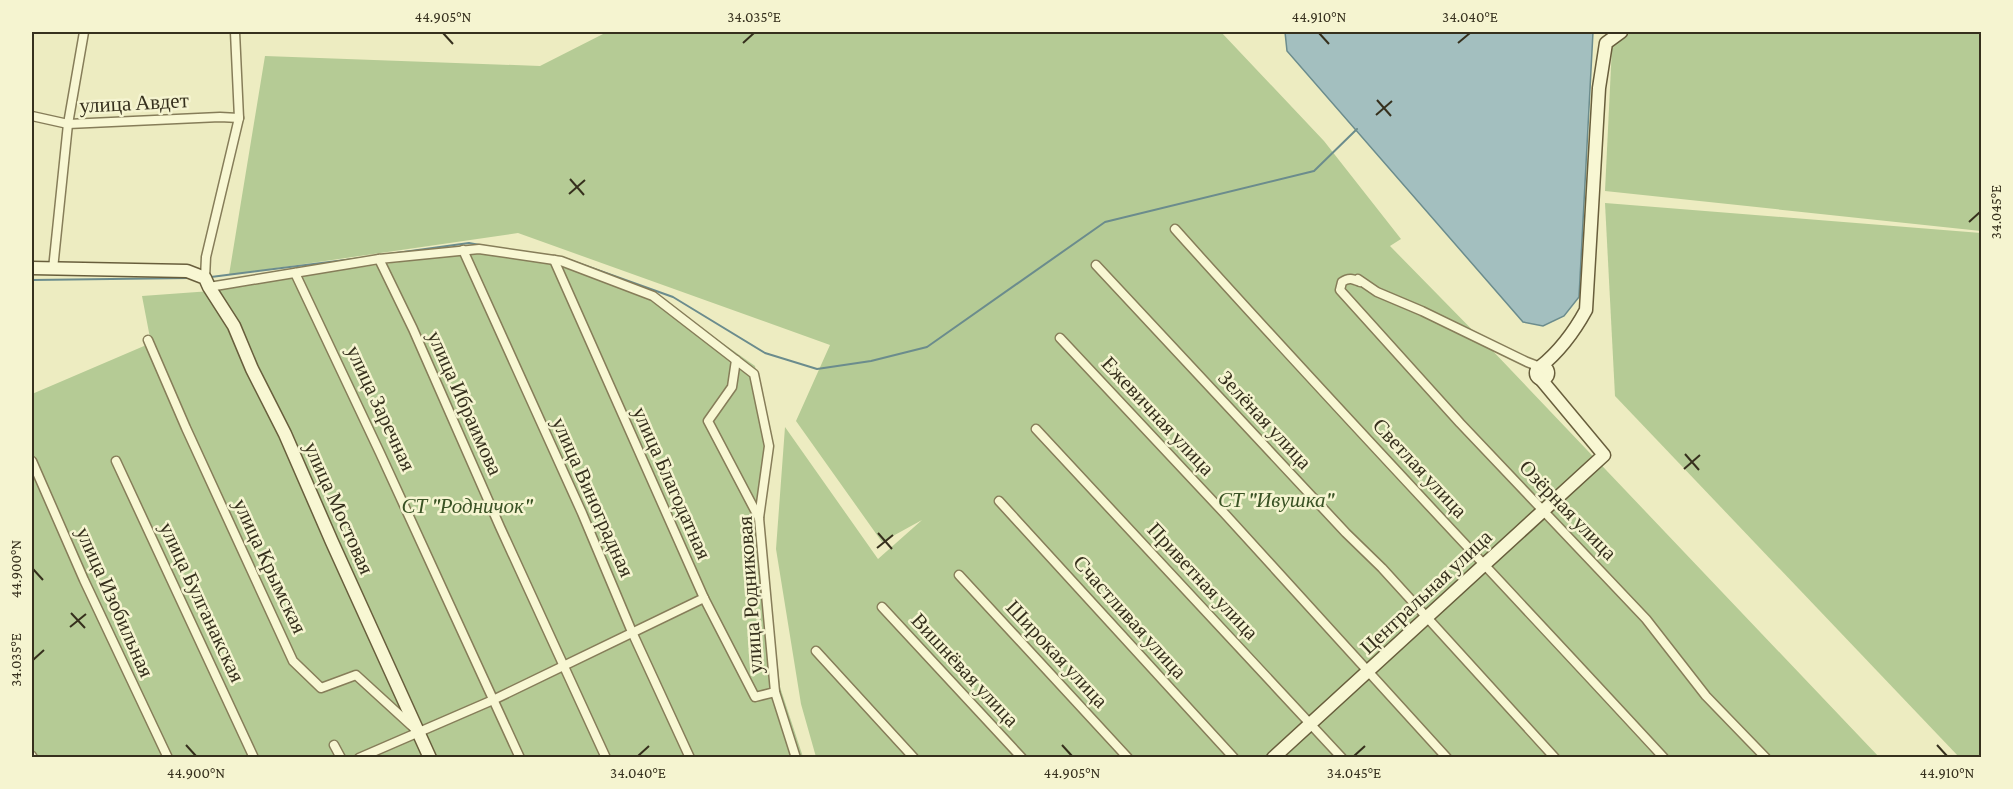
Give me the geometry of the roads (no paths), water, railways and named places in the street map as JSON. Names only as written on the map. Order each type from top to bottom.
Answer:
[{"type":"street","points":[[53,269],[68,124],[84,32]]},
{"type":"street","points":[[207,283],[206,257],[239,118],[235,32]]},
{"type":"street","points":[[1353,274],[1360,282],[1377,292],[1527,362],[1542,374],[1586,310],[1599,88],[1606,43],[1621,32]]},
{"type":"street","name":"улица Авдет","points":[[32,116],[68,124],[239,118]]},
{"type":"street","name":"Светлая улица","points":[[1175,229],[1285,352],[1664,758]]},
{"type":"street","name":"улица Родниковая","points":[[207,283],[462,250],[479,249],[554,260],[653,296],[754,374],[769,446],[759,518],[775,692],[796,758]]},
{"type":"street","name":"улица Виноградная","points":[[462,250],[690,758]]},
{"type":"street","name":"улица Ибраимова","points":[[379,259],[413,329],[606,758]]},
{"type":"street","name":"улица Благодатная","points":[[554,260],[704,598],[755,697],[775,692]]},
{"type":"street","name":"Зелёная улица","points":[[1096,265],[1555,758]]},
{"type":"street","points":[[32,268],[187,271],[207,283]]},
{"type":"street","name":"улица Заречная","points":[[295,273],[381,453],[520,758]]},
{"type":"street","name":"Озёрная улица","points":[[1360,282],[1352,278],[1346,279],[1342,282],[1340,290],[1460,423],[1646,619],[1706,696],[1766,758]]},
{"type":"street","name":"улица Мостовая","points":[[207,283],[234,326],[252,369],[285,434],[430,758]]},
{"type":"street","name":"Ежевичная улица","points":[[1060,338],[1233,523],[1447,758]]},
{"type":"street","name":"улица Крымская","points":[[148,340],[293,661],[321,688],[356,675],[418,732]]},
{"type":"street","points":[[736,360],[732,387],[708,421],[759,518]]},
{"type":"street","name":"Центральная улица","points":[[1273,758],[1604,455],[1553,396],[1542,374]]},
{"type":"street","name":"Приветная улица","points":[[1036,429],[1342,758]]},
{"type":"street","name":"улица Изобильная","points":[[32,461],[84,580],[168,758]]},
{"type":"street","name":"улица Булганакская","points":[[116,461],[254,758]]},
{"type":"street","name":"Счастливая улица","points":[[999,501],[1234,758]]},
{"type":"street","name":"Широкая улица","points":[[959,575],[1128,758]]},
{"type":"street","points":[[359,758],[494,700],[704,598]]},
{"type":"street","name":"Вишнёвая улица","points":[[882,607],[1022,758]]},
{"type":"street","points":[[816,651],[914,758]]},
{"type":"street","points":[[334,745],[341,758]]},
{"type":"water","points":[[1285,32],[1593,32],[1579,297],[1564,316],[1543,326],[1523,322],[1287,51]]},
{"type":"waterway","points":[[564,258],[673,297],[765,353],[817,369],[871,361],[927,347],[1105,222],[1314,171],[1357,129]]},
{"type":"waterway","points":[[389,254],[469,243],[485,246]]},
{"type":"waterway","points":[[211,277],[369,257]]},
{"type":"waterway","points":[[32,280],[190,278]]},
{"type":"park label","name":"СТ \"Ивушка\"","points":[[1276,500]]},
{"type":"park label","name":"СТ \"Родничок\"","points":[[467,506]]}]
